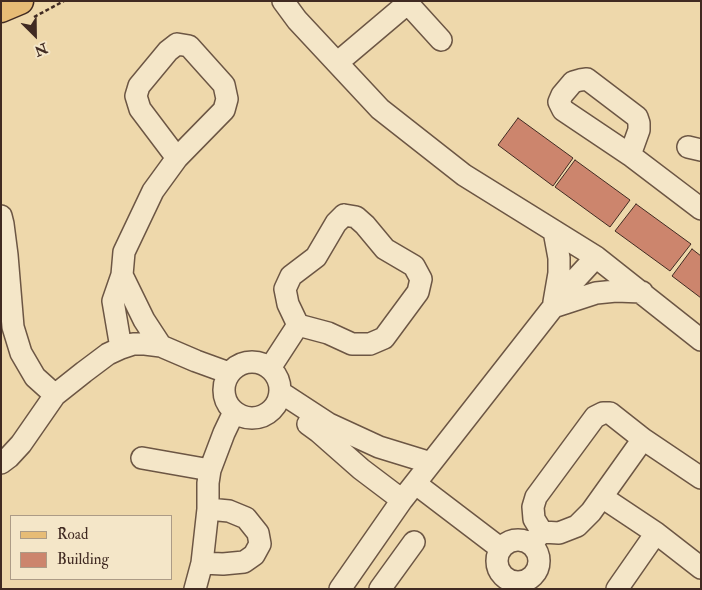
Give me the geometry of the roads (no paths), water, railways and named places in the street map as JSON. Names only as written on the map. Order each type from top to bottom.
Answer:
[{"type":"main road","points":[[1,9],[20,1]]},
{"type":"street","points":[[283,1],[297,20],[380,109],[464,175],[596,257],[701,340]]},
{"type":"street","points":[[337,63],[402,8],[408,6],[441,40]]},
{"type":"street","points":[[121,348],[113,301],[122,275],[124,252],[153,191],[177,158],[224,110],[227,99],[224,85],[188,46],[178,44],[168,51],[139,86],[136,96],[140,109],[177,158]]},
{"type":"street","points":[[630,155],[701,209]]},
{"type":"street","points":[[344,215],[356,218],[365,225],[385,249],[414,266],[421,278],[418,292],[384,338],[370,344],[352,344],[328,333],[298,325],[288,304],[285,289],[291,276],[316,257],[336,223],[344,215]]},
{"type":"street","points":[[1,216],[7,255],[13,327],[21,353],[36,377],[55,395]]},
{"type":"street","points":[[553,307],[559,273],[559,258],[554,231]]},
{"type":"street","points":[[340,589],[402,500],[572,283],[596,257]]},
{"type":"street","points":[[122,275],[144,320],[161,346]]},
{"type":"street","points":[[553,307],[596,293],[616,291],[642,292]]},
{"type":"street","points":[[270,368],[298,325]]},
{"type":"street","points":[[1,463],[10,457],[21,444],[55,395],[108,354],[121,348],[133,344],[161,346],[229,373]]},
{"type":"street","points":[[253,362],[270,368],[276,375],[279,383],[277,400],[267,414],[250,418],[234,412],[225,398],[225,381],[229,373],[244,363],[253,362]]},
{"type":"street","points":[[277,400],[379,447],[432,463]]},
{"type":"street","points":[[277,400],[299,419],[320,432],[361,469],[402,500]]},
{"type":"street","points":[[195,589],[202,563],[210,470],[234,412]]},
{"type":"street","points":[[643,439],[591,512],[577,526],[559,533],[536,538],[511,540],[500,548],[496,561],[501,584],[511,581],[540,582],[538,569],[539,555],[536,549],[536,538],[533,507],[536,497],[594,417],[603,413],[610,413],[643,439],[701,478]]},
{"type":"street","points":[[142,458],[210,470]]},
{"type":"street","points":[[416,484],[500,548]]},
{"type":"street","points":[[602,497],[656,533],[701,568]]},
{"type":"street","points":[[202,563],[244,562],[254,555],[260,544],[258,533],[246,518],[230,511],[208,509]]},
{"type":"street","points":[[617,589],[656,533]]},
{"type":"street","points":[[380,589],[414,542]]}]
